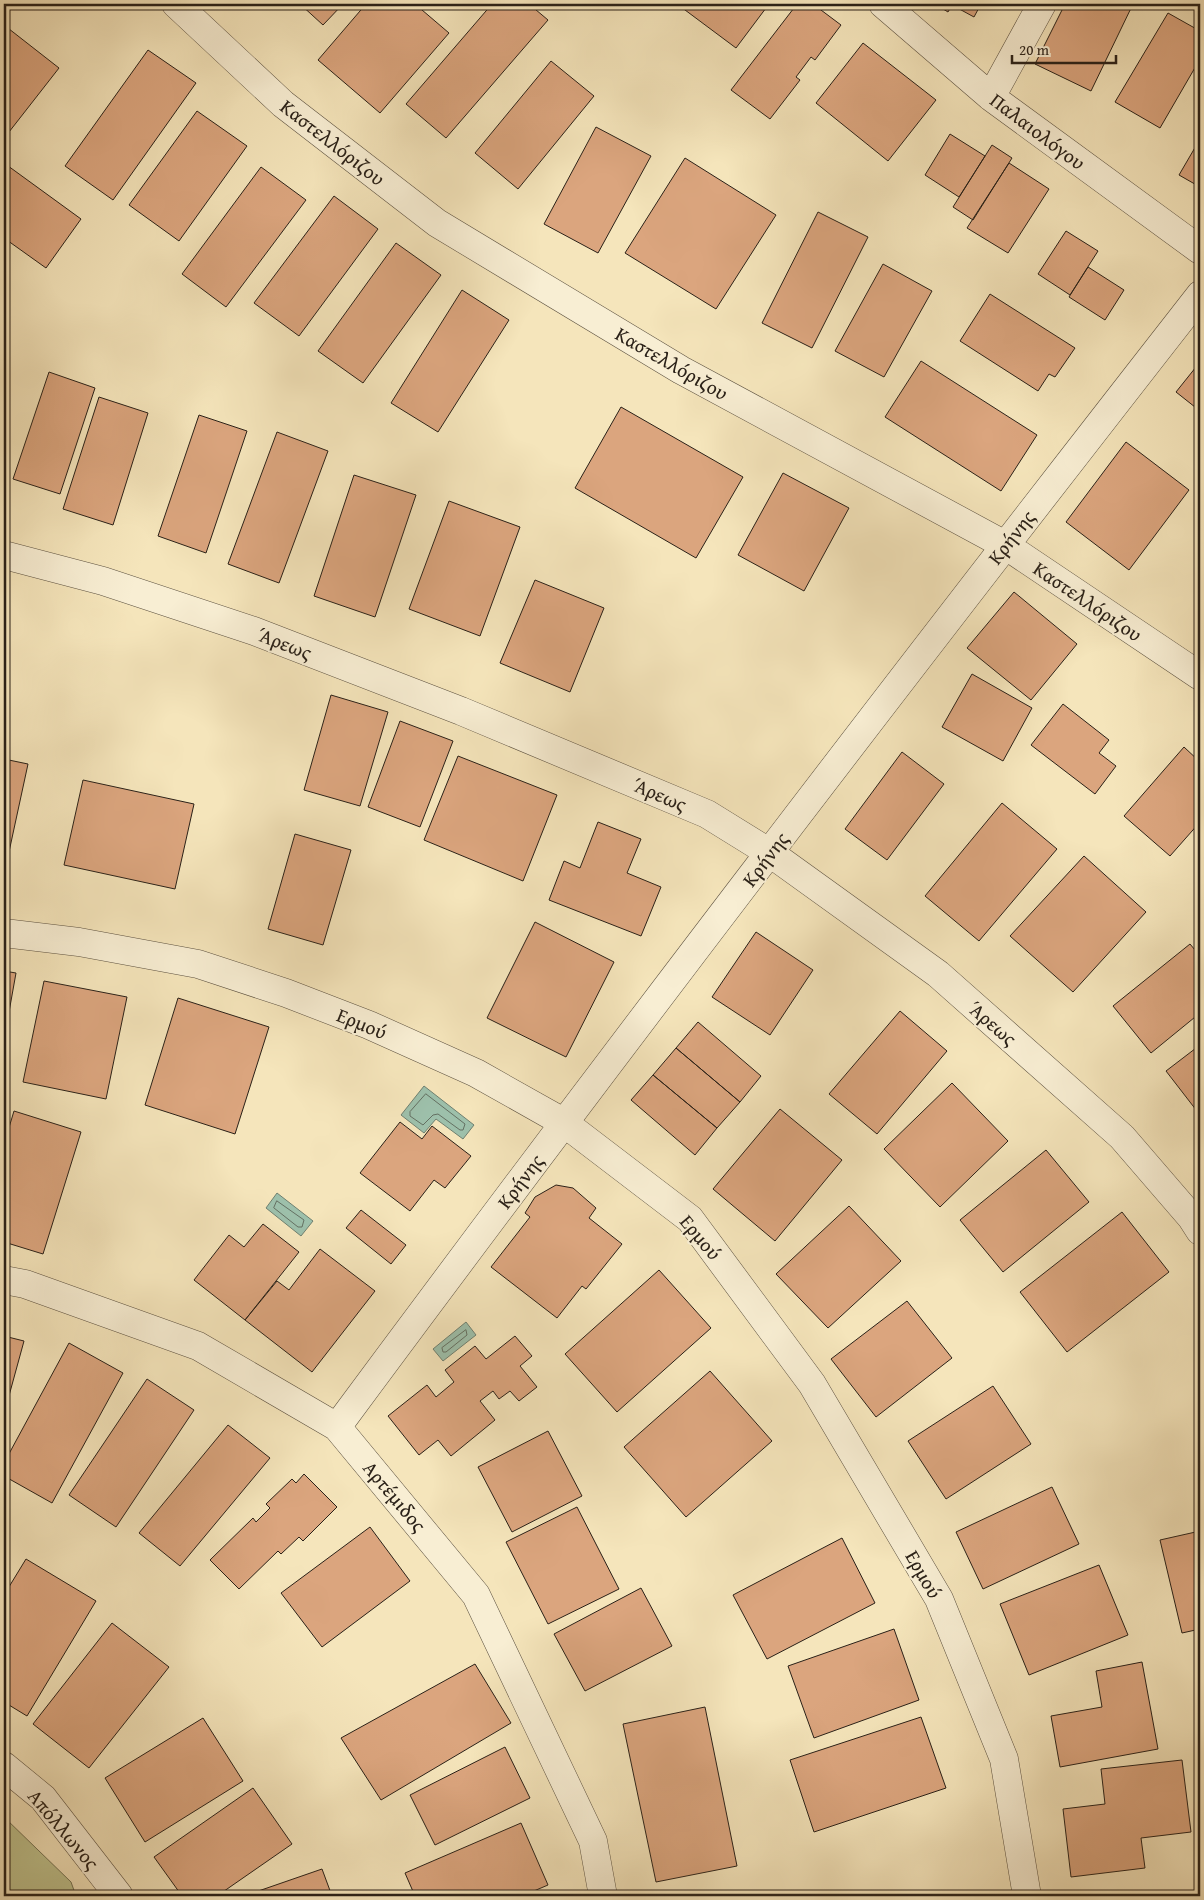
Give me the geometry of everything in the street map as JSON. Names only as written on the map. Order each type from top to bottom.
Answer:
[{"type":"street","name":"Καστελλόριζου","points":[[176,4],[282,104],[437,223],[682,370],[1005,545],[1200,676]]},
{"type":"street","name":"Παλαιολόγου","points":[[883,4],[991,97],[1200,250]]},
{"type":"street","points":[[991,97],[1042,4]]},
{"type":"street","name":"Κρήνης","points":[[337,1427],[563,1122],[1005,545],[1200,295]]},
{"type":"street","name":"Άρεως","points":[[4,554],[112,584],[254,631],[574,756],[707,814],[770,853],[946,981],[1122,1137],[1192,1217],[1200,1231]]},
{"type":"street","name":"Ερμού","points":[[4,933],[79,942],[198,964],[277,990],[368,1025],[476,1073],[563,1122],[690,1219],[817,1392],[939,1599],[1004,1759],[1027,1896]]},
{"type":"street","name":"Αρτέμιδος","points":[[4,1280],[25,1284],[198,1346],[337,1427],[476,1595],[593,1841],[603,1896]]},
{"type":"street","name":"Απόλλωνος","points":[[4,1766],[43,1798],[119,1896]]},
{"type":"shaded area","points":[[4,1817],[71,1882],[76,1896],[4,1896]]},
{"type":"water","points":[[424,1086],[474,1125],[463,1139],[436,1119],[424,1133],[401,1115]]},
{"type":"water","points":[[277,1193],[313,1221],[301,1236],[266,1208]]},
{"type":"water","points":[[466,1322],[476,1335],[443,1361],[433,1349]]},
{"type":"building","points":[[300,4],[343,4],[323,25]]},
{"type":"building","points":[[366,4],[415,4],[449,33],[380,113],[318,60]]},
{"type":"building","points":[[492,4],[529,4],[548,20],[446,138],[406,104]]},
{"type":"building","points":[[677,4],[769,4],[736,48]]},
{"type":"building","points":[[797,4],[813,4],[841,25],[815,60],[811,57],[796,77],[800,80],[770,119],[731,90]]},
{"type":"building","points":[[935,4],[981,4],[974,17],[952,5],[948,12]]},
{"type":"building","points":[[1065,4],[1133,4],[1091,91],[1035,64]]},
{"type":"building","points":[[1168,13],[1200,31],[1200,59],[1160,128],[1115,102]]},
{"type":"building","points":[[4,25],[59,68],[9,132],[4,128]]},
{"type":"building","points":[[863,43],[936,100],[888,161],[816,103]]},
{"type":"building","points":[[148,50],[196,83],[113,200],[65,166]]},
{"type":"building","points":[[551,61],[594,96],[518,189],[475,153]]},
{"type":"building","points":[[197,111],[247,146],[179,241],[129,205]]},
{"type":"building","points":[[596,127],[651,156],[598,253],[544,224]]},
{"type":"building","points":[[950,134],[985,156],[959,197],[925,175]]},
{"type":"building","points":[[1200,139],[1200,187],[1179,175]]},
{"type":"building","points":[[992,145],[1012,158],[973,220],[953,207]]},
{"type":"building","points":[[685,158],[776,215],[716,309],[625,253]]},
{"type":"building","points":[[4,163],[81,219],[46,268],[4,238]]},
{"type":"building","points":[[1009,163],[1049,189],[1008,253],[967,228]]},
{"type":"building","points":[[261,167],[306,200],[226,307],[182,274]]},
{"type":"building","points":[[334,196],[378,229],[299,336],[254,303]]},
{"type":"building","points":[[818,212],[868,237],[812,348],[762,323]]},
{"type":"building","points":[[1066,231],[1098,251],[1070,295],[1038,274]]},
{"type":"building","points":[[396,243],[441,275],[363,383],[318,351]]},
{"type":"building","points":[[883,264],[932,291],[884,377],[835,351]]},
{"type":"building","points":[[1088,267],[1124,290],[1105,320],[1069,297]]},
{"type":"building","points":[[462,290],[509,320],[438,432],[391,403]]},
{"type":"building","points":[[990,294],[1075,348],[1055,377],[1049,374],[1038,391],[960,341]]},
{"type":"building","points":[[921,361],[1037,435],[1001,491],[885,417]]},
{"type":"building","points":[[1200,362],[1200,411],[1176,392]]},
{"type":"building","points":[[49,372],[95,388],[60,494],[13,479]]},
{"type":"building","points":[[99,397],[148,413],[113,525],[63,509]]},
{"type":"building","points":[[621,407],[743,477],[696,558],[575,488]]},
{"type":"building","points":[[199,415],[247,431],[206,553],[158,536]]},
{"type":"building","points":[[277,432],[328,451],[279,583],[228,564]]},
{"type":"building","points":[[1126,442],[1189,490],[1129,570],[1066,522]]},
{"type":"building","points":[[783,473],[849,508],[804,591],[738,555]]},
{"type":"building","points":[[354,475],[416,495],[375,617],[314,596]]},
{"type":"building","points":[[449,501],[520,527],[480,636],[409,609]]},
{"type":"building","points":[[535,580],[604,608],[570,692],[500,663]]},
{"type":"building","points":[[1014,592],[1077,644],[1031,700],[967,648]]},
{"type":"building","points":[[972,674],[1032,708],[1003,761],[942,727]]},
{"type":"building","points":[[331,695],[388,712],[360,806],[304,790]]},
{"type":"building","points":[[1063,704],[1109,740],[1099,753],[1116,766],[1095,794],[1031,745]]},
{"type":"building","points":[[400,721],[453,741],[420,827],[368,807]]},
{"type":"building","points":[[1184,747],[1200,762],[1200,822],[1170,856],[1124,816]]},
{"type":"building","points":[[902,752],[944,784],[887,860],[845,829]]},
{"type":"building","points":[[458,756],[557,795],[523,881],[424,840]]},
{"type":"building","points":[[4,759],[28,764],[4,875]]},
{"type":"building","points":[[83,780],[194,804],[175,889],[64,865]]},
{"type":"building","points":[[1002,803],[1057,849],[979,941],[925,896]]},
{"type":"building","points":[[598,822],[641,839],[627,873],[661,887],[641,936],[549,900],[564,861],[580,868]]},
{"type":"building","points":[[295,834],[351,850],[323,945],[268,929]]},
{"type":"building","points":[[1084,856],[1146,912],[1073,992],[1010,936]]},
{"type":"building","points":[[535,922],[614,962],[566,1057],[487,1018]]},
{"type":"building","points":[[756,932],[813,970],[770,1035],[712,997]]},
{"type":"building","points":[[1190,944],[1200,956],[1200,1013],[1151,1053],[1113,1006]]},
{"type":"building","points":[[4,971],[16,973],[4,1040]]},
{"type":"building","points":[[44,981],[127,997],[106,1099],[23,1082]]},
{"type":"building","points":[[178,998],[269,1027],[235,1134],[145,1105]]},
{"type":"building","points":[[900,1011],[947,1051],[877,1134],[829,1094]]},
{"type":"building","points":[[698,1022],[761,1076],[740,1102],[676,1048]]},
{"type":"building","points":[[1200,1045],[1200,1115],[1166,1071]]},
{"type":"building","points":[[676,1048],[740,1102],[717,1128],[653,1075]]},
{"type":"building","points":[[653,1075],[717,1128],[695,1155],[631,1100]]},
{"type":"building","points":[[952,1083],[1008,1141],[940,1207],[884,1149]]},
{"type":"building","points":[[780,1109],[842,1160],[775,1241],[713,1189]]},
{"type":"building","points":[[14,1111],[81,1132],[43,1254],[4,1242],[4,1144]]},
{"type":"building","points":[[400,1122],[422,1139],[432,1126],[471,1156],[445,1188],[434,1180],[410,1211],[360,1173]]},
{"type":"building","points":[[1046,1150],[1089,1202],[1003,1272],[960,1220]]},
{"type":"building","points":[[556,1185],[573,1188],[596,1208],[589,1218],[622,1244],[586,1289],[582,1286],[557,1318],[491,1267],[530,1217],[525,1213],[535,1197]]},
{"type":"building","points":[[849,1206],[901,1261],[828,1328],[776,1274]]},
{"type":"building","points":[[361,1210],[406,1245],[391,1264],[346,1228]]},
{"type":"building","points":[[1122,1212],[1169,1272],[1067,1352],[1020,1292]]},
{"type":"building","points":[[263,1224],[299,1252],[245,1320],[194,1280],[229,1235],[244,1247]]},
{"type":"building","points":[[320,1249],[375,1291],[312,1372],[245,1320],[277,1281],[289,1290]]},
{"type":"building","points":[[659,1270],[711,1328],[617,1412],[565,1354]]},
{"type":"building","points":[[907,1301],[952,1358],[876,1417],[831,1359]]},
{"type":"building","points":[[4,1336],[24,1341],[4,1414]]},
{"type":"building","points":[[515,1336],[532,1356],[520,1366],[537,1387],[519,1401],[510,1391],[499,1399],[493,1391],[480,1401],[495,1420],[451,1456],[438,1440],[419,1455],[388,1416],[427,1385],[436,1397],[454,1382],[445,1370],[475,1346],[486,1359]]},
{"type":"building","points":[[69,1343],[123,1373],[52,1503],[4,1476],[4,1463]]},
{"type":"building","points":[[710,1371],[772,1441],[686,1517],[624,1447]]},
{"type":"building","points":[[147,1379],[194,1410],[116,1527],[69,1495]]},
{"type":"building","points":[[993,1386],[1031,1444],[946,1499],[908,1441]]},
{"type":"building","points":[[228,1425],[270,1458],[180,1566],[139,1533]]},
{"type":"building","points":[[548,1431],[582,1496],[512,1532],[478,1467]]},
{"type":"building","points":[[304,1474],[337,1507],[303,1541],[299,1537],[281,1554],[278,1551],[239,1589],[210,1560],[253,1518],[256,1522],[270,1508],[266,1504],[292,1479],[296,1483]]},
{"type":"building","points":[[1052,1487],[1079,1544],[983,1589],[956,1532]]},
{"type":"building","points":[[577,1507],[619,1589],[548,1624],[506,1542]]},
{"type":"building","points":[[370,1527],[410,1581],[322,1647],[281,1593]]},
{"type":"building","points":[[1200,1531],[1200,1629],[1182,1633],[1160,1540]]},
{"type":"building","points":[[842,1538],[875,1603],[767,1659],[733,1595]]},
{"type":"building","points":[[26,1559],[96,1601],[27,1716],[4,1702],[4,1595]]},
{"type":"building","points":[[1099,1565],[1128,1635],[1029,1675],[1000,1604]]},
{"type":"building","points":[[641,1588],[672,1646],[585,1691],[554,1634]]},
{"type":"building","points":[[112,1623],[169,1667],[89,1768],[33,1724]]},
{"type":"building","points":[[894,1629],[919,1700],[814,1738],[788,1666]]},
{"type":"building","points":[[1142,1662],[1158,1749],[1060,1767],[1051,1716],[1102,1707],[1096,1671]]},
{"type":"building","points":[[475,1664],[511,1723],[381,1800],[341,1738]]},
{"type":"building","points":[[705,1707],[737,1866],[656,1882],[623,1724]]},
{"type":"building","points":[[921,1717],[946,1788],[814,1832],[790,1760]]},
{"type":"building","points":[[203,1718],[243,1781],[145,1842],[105,1778]]},
{"type":"building","points":[[505,1747],[530,1798],[435,1845],[410,1795]]},
{"type":"building","points":[[1182,1760],[1191,1832],[1141,1838],[1145,1868],[1071,1877],[1063,1809],[1105,1804],[1101,1769]]},
{"type":"building","points":[[253,1788],[292,1844],[217,1896],[182,1896],[154,1857]]},
{"type":"building","points":[[521,1823],[548,1885],[522,1896],[415,1896],[405,1873]]},
{"type":"building","points":[[322,1869],[332,1896],[244,1896]]}]
